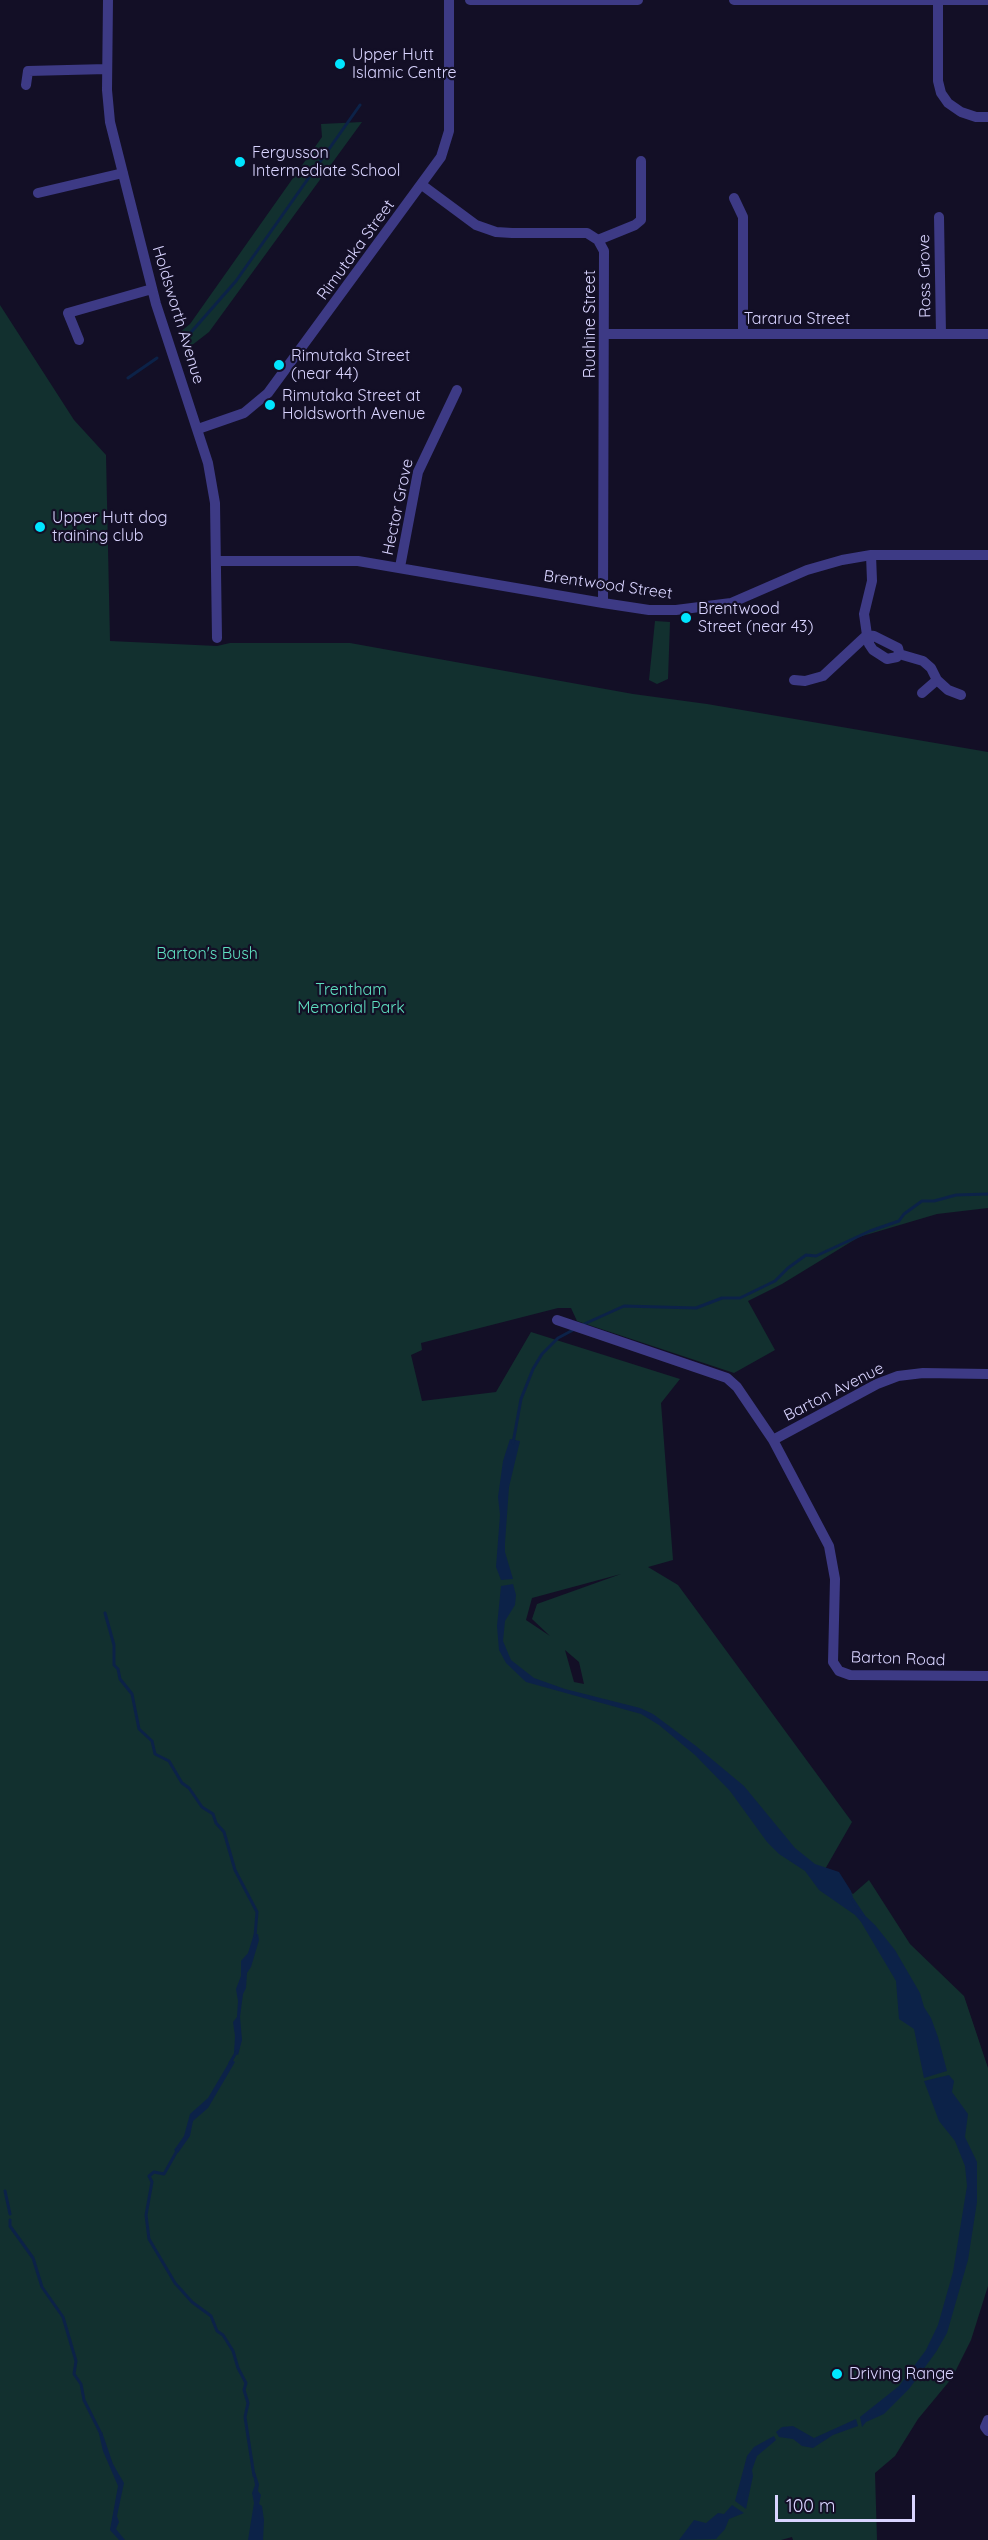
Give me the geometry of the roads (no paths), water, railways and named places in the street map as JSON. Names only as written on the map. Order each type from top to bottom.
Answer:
[{"type":"street","name":"Holdsworth Avenue","points":[[108,0],[107,69],[110,122],[152,289],[198,429],[208,463],[215,503],[217,638]]},
{"type":"street","name":"Rimutaka Street","points":[[198,429],[244,413],[263,399],[441,157],[449,131],[449,0]]},
{"type":"street","points":[[470,0],[638,0]]},
{"type":"street","points":[[734,0],[988,0]]},
{"type":"street","points":[[938,0],[938,81],[941,93],[948,103],[961,112],[976,117],[988,117]]},
{"type":"street","points":[[26,85],[28,71],[107,69]]},
{"type":"street","points":[[422,185],[476,225],[496,232],[579,232],[587,233],[598,240],[635,225],[641,220],[641,161]]},
{"type":"street","points":[[38,193],[123,173]]},
{"type":"street","points":[[734,198],[743,217],[743,334]]},
{"type":"street","name":"Ross Grove","points":[[939,217],[941,334]]},
{"type":"street","name":"Ruahine Street","points":[[598,240],[604,251],[605,259],[603,603]]},
{"type":"street","points":[[79,340],[69,313],[152,289]]},
{"type":"street","name":"Tararua Street","points":[[605,334],[988,334]]},
{"type":"street","name":"Hector Grove","points":[[400,567],[418,472],[457,390]]},
{"type":"street","points":[[868,636],[864,614],[872,581],[871,555]]},
{"type":"street","name":"Brentwood Street","points":[[217,561],[358,561],[603,603],[649,610],[676,610],[719,605],[743,599],[815,567],[871,555],[988,555]]},
{"type":"street","points":[[794,680],[806,681],[823,676],[868,636],[874,636],[898,648],[898,654],[923,661],[931,668],[937,680],[948,690],[961,695]]},
{"type":"street","points":[[922,693],[937,680]]},
{"type":"street","name":"Barton Avenue","points":[[557,1320],[727,1378],[737,1387],[773,1440],[877,1384],[898,1376],[923,1373],[988,1374]]},
{"type":"street","name":"Barton Road","points":[[773,1440],[829,1546],[835,1580],[833,1662],[839,1671],[850,1675],[988,1677]]},
{"type":"street","points":[[988,2420],[985,2427],[988,2431]]},
{"type":"water","points":[[510,1439],[520,1441],[509,1487],[505,1543],[505,1552],[513,1579],[501,1580],[496,1567],[500,1515],[498,1497],[503,1461]]},
{"type":"water","points":[[513,1584],[516,1595],[515,1605],[505,1621],[503,1641],[511,1660],[534,1678],[565,1689],[640,1708],[653,1714],[744,1786],[795,1848],[815,1864],[839,1872],[851,1891],[856,1907],[875,1925],[895,1950],[920,1993],[938,2037],[947,2071],[924,2078],[914,2029],[899,2019],[896,1981],[861,1922],[855,1915],[819,1890],[805,1871],[779,1854],[767,1842],[730,1791],[695,1755],[659,1725],[641,1714],[526,1682],[506,1663],[499,1650],[497,1626],[501,1586]]},
{"type":"water","points":[[254,1934],[258,1934],[259,1940],[247,1973],[246,1988],[243,1994],[240,2017],[242,2040],[238,2055],[234,2053],[233,2022],[237,2017],[236,1989],[241,1976],[241,1961],[248,1953]]},
{"type":"water","points":[[231,2059],[235,2062],[208,2108],[193,2121],[190,2136],[178,2153],[174,2150],[184,2136],[190,2114],[208,2098]]},
{"type":"water","points":[[949,2075],[954,2081],[952,2092],[968,2114],[965,2137],[977,2162],[977,2202],[968,2260],[947,2333],[936,2352],[909,2389],[884,2414],[866,2422],[862,2427],[860,2417],[899,2386],[926,2350],[938,2325],[953,2272],[967,2186],[965,2166],[955,2141],[939,2121],[924,2081]]},
{"type":"water","points":[[856,2419],[858,2426],[833,2435],[813,2448],[802,2446],[793,2439],[779,2437],[776,2432],[782,2427],[793,2426],[814,2438]]},
{"type":"water","points":[[102,2432],[113,2464],[124,2483],[116,2529],[125,2540],[119,2540],[110,2530],[118,2486],[103,2451],[99,2434]]},
{"type":"water","points":[[774,2436],[776,2440],[757,2456],[752,2470],[753,2476],[746,2509],[735,2501],[747,2456],[754,2447]]},
{"type":"water","points":[[255,2472],[259,2484],[258,2491],[261,2495],[259,2504],[262,2506],[264,2520],[263,2540],[248,2540],[254,2503],[252,2493],[255,2485],[253,2474]]},
{"type":"water","points":[[732,2505],[744,2513],[729,2519],[725,2529],[716,2539],[679,2540],[694,2520],[706,2523],[718,2513],[724,2514]]},
{"type":"waterway","points":[[186,338],[236,281],[360,105]]},
{"type":"waterway","points":[[128,378],[157,358]]},
{"type":"waterway","points":[[582,1325],[624,1306],[696,1308],[722,1298],[740,1298],[775,1281],[806,1255],[816,1256],[870,1231],[899,1221],[904,1214],[922,1201],[934,1201],[956,1195],[988,1194]]},
{"type":"waterway","points":[[513,1443],[521,1399],[533,1369],[542,1354],[558,1338],[573,1330]]},
{"type":"waterway","points":[[105,1613],[114,1645],[114,1665],[118,1669],[120,1679],[132,1694],[139,1729],[152,1741],[155,1754],[169,1761],[182,1783],[189,1788],[202,1807],[213,1814],[216,1823],[224,1832],[235,1870],[257,1912],[255,1936]]},
{"type":"waterway","points":[[853,1900],[863,1915]]},
{"type":"waterway","points":[[230,2063],[237,2051]]},
{"type":"waterway","points":[[178,2149],[164,2174],[154,2172],[149,2176],[152,2182],[146,2215],[149,2239],[175,2283],[192,2302],[211,2316],[217,2331],[223,2335],[233,2351],[246,2383],[244,2390],[248,2403],[245,2417],[254,2476]]},
{"type":"waterway","points":[[5,2191],[10,2214]]},
{"type":"waterway","points":[[10,2220],[10,2226],[33,2258],[42,2287],[63,2317],[76,2361],[74,2374],[81,2384],[84,2400],[101,2434]]},
{"type":"place","name":"Upper Hutt Islamic Centre","points":[[340,64]]},
{"type":"place","name":"Fergusson Intermediate School","points":[[240,162]]},
{"type":"place","name":"Rimutaka Street (near 44)","points":[[279,365]]},
{"type":"place","name":"Rimutaka Street at Holdsworth Avenue","points":[[270,405]]},
{"type":"place","name":"Upper Hutt dog training club","points":[[40,527]]},
{"type":"place","name":"Brentwood Street (near 43)","points":[[686,618]]},
{"type":"place","name":"Driving Range","points":[[837,2374]]},
{"type":"park label","name":"Barton's Bush","points":[[207,954]]},
{"type":"park label","name":"Trentham Memorial Park","points":[[351,999]]}]
